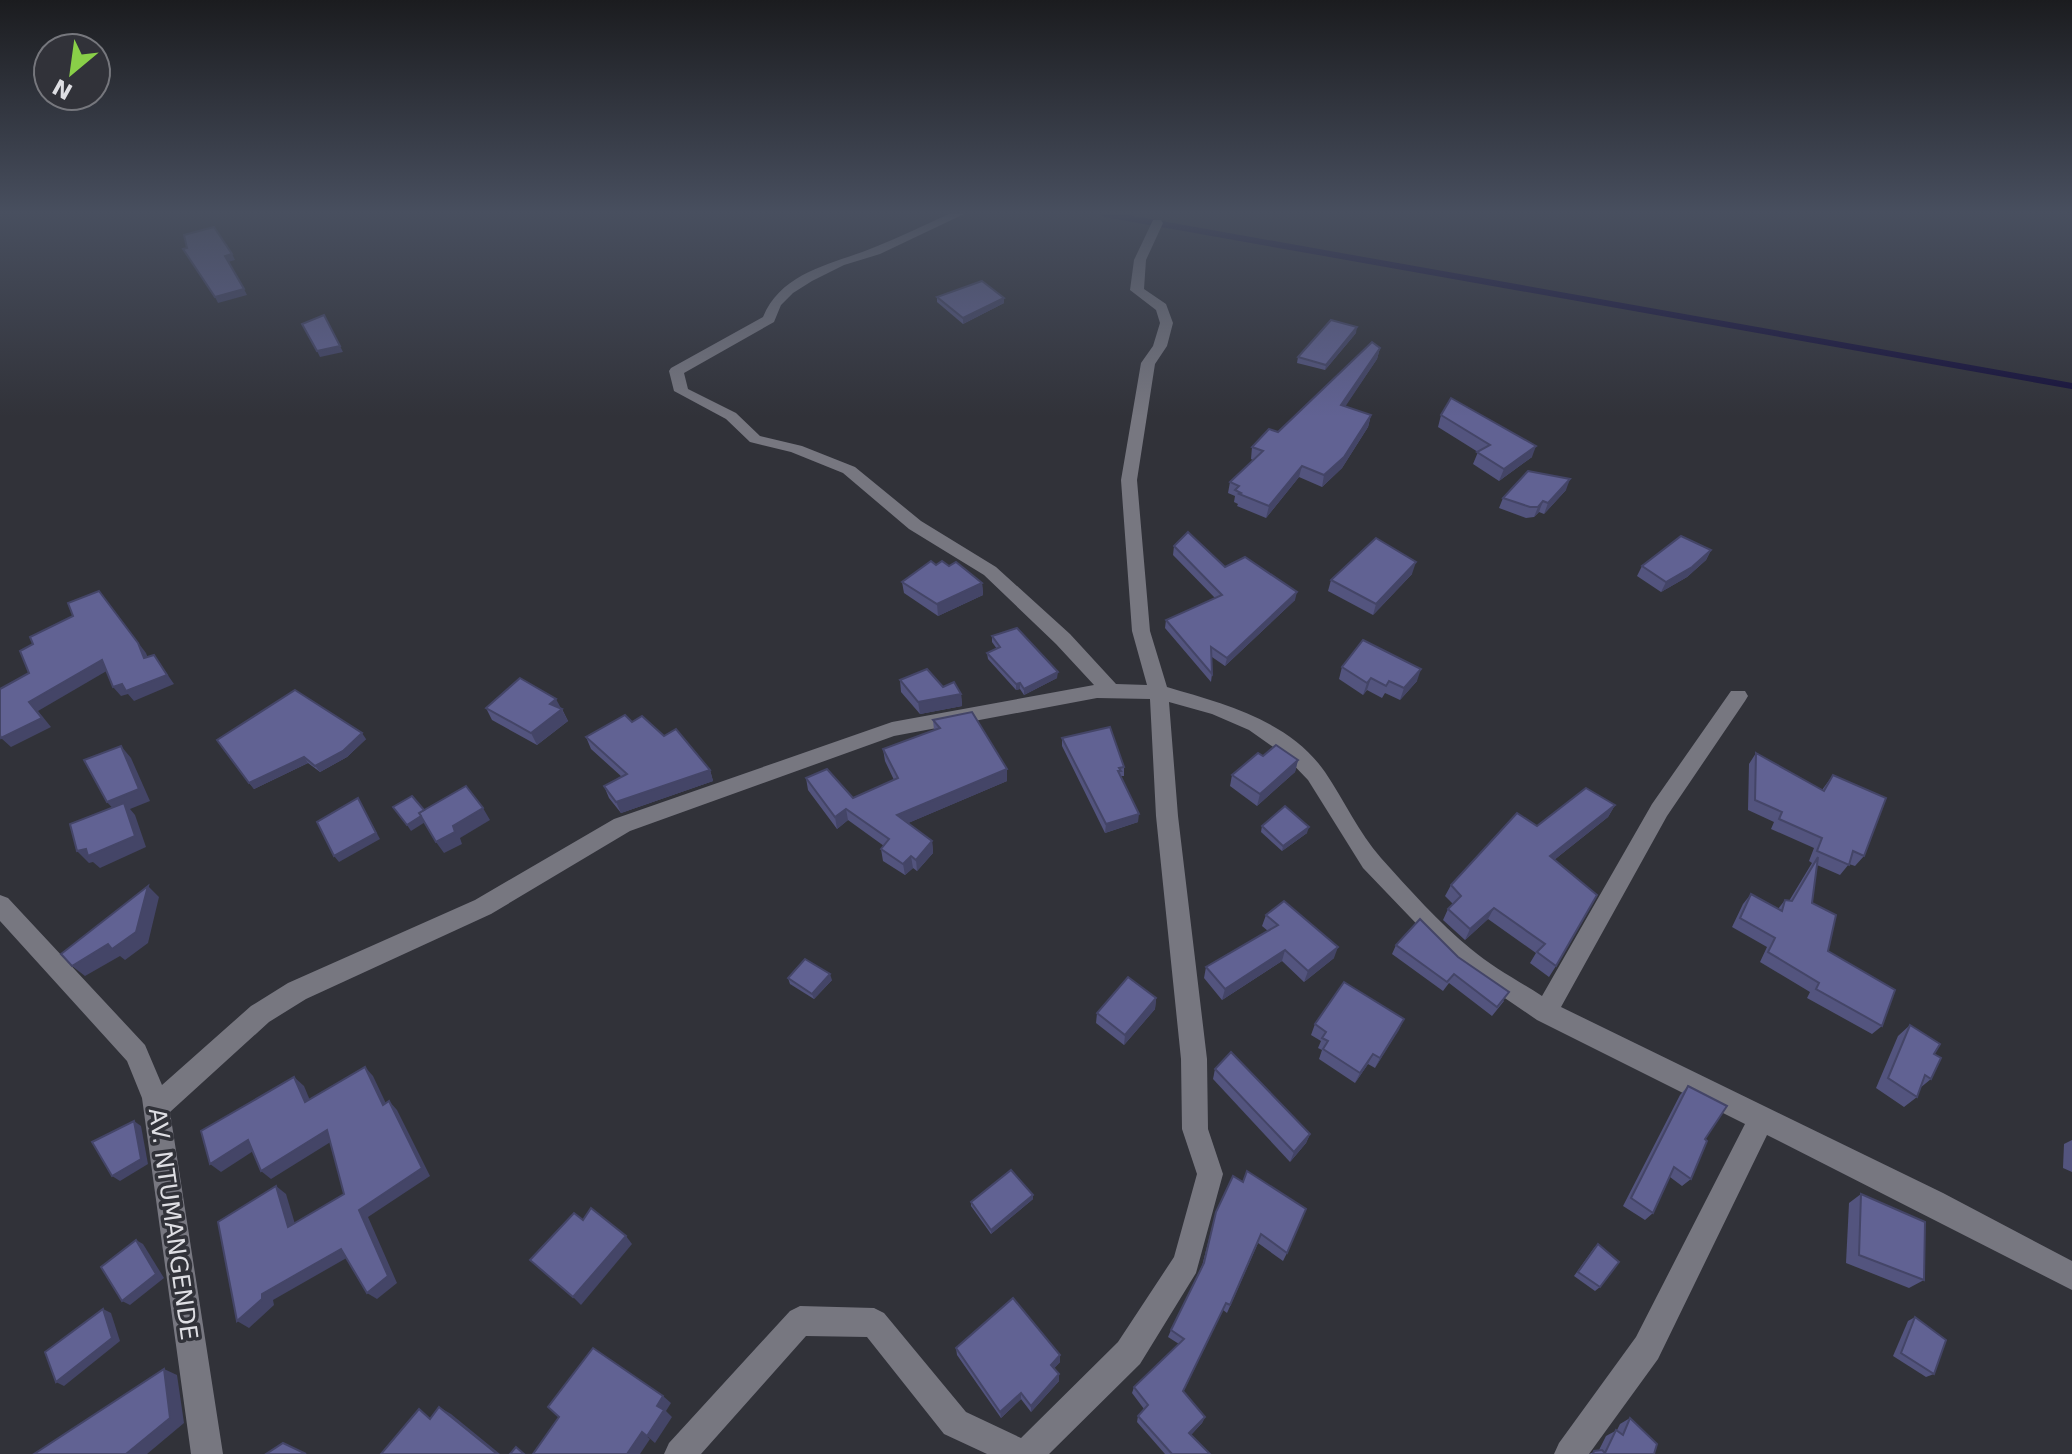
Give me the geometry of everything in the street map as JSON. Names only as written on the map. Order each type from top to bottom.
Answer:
[{"type":"street","points":[[803,282],[788,290],[775,304],[769,319],[676,371],[681,391],[731,416],[755,439],[796,449],[849,470],[915,525],[990,571],[1063,639],[1111,691]]},
{"type":"street","points":[[680,1454],[800,1321],[874,1323],[955,1423],[1025,1454],[1129,1353],[1186,1263],[1210,1174],[1195,1129],[1194,1059],[1167,816],[1159,692],[1141,631],[1129,480],[1148,363],[1157,355],[1167,318],[1162,307],[1137,290],[1138,282]]},
{"type":"street","points":[[157,1107],[260,1014],[297,991],[483,907],[622,825],[892,729],[1082,693],[1159,692],[1218,709],[1256,725],[1290,749],[1315,774],[1371,862],[1409,903],[1463,957],[1546,1012],[1933,1203],[2072,1276]]},
{"type":"street","points":[[1546,1012],[1675,785],[1707,735],[1738,696]]},
{"type":"street","name":"AV. NTUMANGENDE","points":[[0,905],[136,1053],[157,1107],[207,1454]]},
{"type":"street","points":[[1570,1454],[1647,1348],[1761,1119]]},
{"type":"building","points":[[205,282],[240,282],[244,289],[215,297]]},
{"type":"building","points":[[983,282],[1004,298],[963,318],[937,297]]},
{"type":"building","points":[[324,315],[340,346],[317,351],[302,324]]},
{"type":"building","points":[[1331,320],[1357,327],[1326,365],[1298,357]]},
{"type":"building","points":[[1372,342],[1380,348],[1341,405],[1371,415],[1344,457],[1324,475],[1302,466],[1269,506],[1239,494],[1235,490],[1239,486],[1230,482],[1263,451],[1252,447],[1269,429],[1278,432]]},
{"type":"building","points":[[1451,398],[1536,446],[1504,469],[1477,452],[1490,445],[1441,415]]},
{"type":"building","points":[[1528,471],[1570,479],[1548,503],[1543,501],[1538,507],[1503,498]]},
{"type":"building","points":[[1188,532],[1225,567],[1245,557],[1297,592],[1227,658],[1211,647],[1212,674],[1166,620],[1222,595],[1174,546]]},
{"type":"building","points":[[1681,536],[1711,550],[1692,567],[1666,582],[1642,566]]},
{"type":"building","points":[[1376,538],[1416,562],[1376,604],[1331,580]]},
{"type":"building","points":[[931,561],[936,565],[942,561],[949,566],[956,562],[982,583],[937,604],[902,582]]},
{"type":"building","points":[[99,591],[138,643],[144,658],[154,655],[167,675],[126,691],[122,684],[113,687],[102,660],[29,702],[42,718],[1,738],[0,689],[29,673],[20,651],[33,644],[30,637],[73,616],[68,603]]},
{"type":"building","points":[[1017,628],[1058,672],[1024,689],[987,653],[1000,647],[992,636]]},
{"type":"building","points":[[1363,640],[1421,669],[1404,688],[1389,681],[1386,686],[1371,678],[1367,683],[1342,667]]},
{"type":"building","points":[[927,669],[943,687],[954,682],[961,694],[918,702],[900,680]]},
{"type":"building","points":[[520,678],[556,699],[550,704],[562,709],[531,733],[486,708]]},
{"type":"building","points":[[295,690],[362,733],[343,751],[315,766],[304,757],[249,783],[217,740]]},
{"type":"building","points":[[972,712],[1007,769],[897,815],[932,841],[916,860],[911,856],[903,864],[881,849],[889,839],[846,809],[835,817],[806,778],[827,769],[853,798],[898,778],[883,749],[940,728],[933,720]]},
{"type":"building","points":[[625,715],[632,722],[642,716],[664,736],[676,729],[710,770],[616,802],[604,786],[627,774],[586,737]]},
{"type":"building","points":[[1110,727],[1124,767],[1118,771],[1139,814],[1106,824],[1062,738]]},
{"type":"building","points":[[1276,745],[1298,760],[1260,794],[1232,775],[1258,753],[1263,756]]},
{"type":"building","points":[[121,746],[139,789],[107,802],[84,760]]},
{"type":"building","points":[[1756,753],[1824,791],[1833,775],[1886,798],[1864,856],[1853,851],[1849,865],[1817,851],[1822,838],[1779,819],[1782,812],[1755,800]]},
{"type":"building","points":[[466,786],[483,808],[453,826],[455,832],[436,842],[419,813]]},
{"type":"building","points":[[1586,788],[1615,805],[1550,856],[1597,895],[1556,966],[1537,952],[1545,944],[1494,908],[1470,929],[1448,909],[1461,896],[1451,885],[1517,813],[1537,826]]},
{"type":"building","points":[[412,796],[424,810],[419,813],[421,816],[407,825],[393,807]]},
{"type":"building","points":[[358,798],[376,833],[334,856],[317,822]]},
{"type":"building","points":[[124,803],[135,836],[88,856],[86,849],[77,851],[70,824]]},
{"type":"building","points":[[1285,806],[1309,827],[1283,846],[1262,826]]},
{"type":"building","points":[[1818,857],[1812,903],[1836,915],[1828,951],[1895,990],[1882,1026],[1816,989],[1819,983],[1768,952],[1775,938],[1740,918],[1751,894],[1782,911],[1785,900],[1792,901]]},
{"type":"building","points":[[148,886],[136,932],[112,949],[108,944],[72,966],[61,954]]},
{"type":"building","points":[[1284,901],[1338,947],[1308,971],[1285,950],[1225,989],[1206,967],[1278,925],[1266,915]]},
{"type":"building","points":[[1420,919],[1458,957],[1509,992],[1497,1007],[1454,974],[1447,982],[1396,945]]},
{"type":"building","points":[[805,959],[830,974],[812,994],[788,978]]},
{"type":"building","points":[[1128,977],[1156,998],[1125,1035],[1097,1013]]},
{"type":"building","points":[[1344,982],[1404,1019],[1380,1058],[1373,1054],[1360,1073],[1323,1049],[1328,1041],[1322,1038],[1326,1032],[1315,1024]]},
{"type":"building","points":[[1910,1025],[1940,1044],[1934,1054],[1941,1058],[1931,1079],[1925,1075],[1917,1097],[1888,1078]]},
{"type":"building","points":[[1231,1052],[1310,1134],[1294,1152],[1215,1069]]},
{"type":"building","points":[[365,1067],[383,1105],[389,1101],[422,1168],[359,1210],[388,1276],[367,1293],[341,1249],[262,1294],[262,1299],[237,1321],[218,1222],[276,1186],[288,1227],[344,1194],[327,1130],[261,1171],[248,1140],[210,1164],[201,1131],[294,1077],[305,1102]]},
{"type":"building","points":[[1688,1086],[1727,1106],[1705,1139],[1707,1141],[1691,1179],[1674,1167],[1653,1213],[1631,1198]]},
{"type":"building","points":[[134,1121],[141,1159],[112,1176],[92,1142]]},
{"type":"building","points":[[1011,1170],[1033,1195],[991,1230],[971,1202]]},
{"type":"building","points":[[1247,1171],[1306,1209],[1287,1253],[1261,1234],[1230,1305],[1226,1303],[1183,1391],[1205,1417],[1189,1433],[1210,1454],[1172,1454],[1138,1416],[1148,1405],[1134,1387],[1184,1339],[1171,1330],[1204,1263],[1216,1212],[1233,1176],[1243,1182]]},
{"type":"building","points":[[1861,1194],[1925,1222],[1924,1280],[1859,1255]]},
{"type":"building","points":[[591,1208],[626,1236],[573,1297],[530,1260],[574,1213],[583,1220]]},
{"type":"building","points":[[136,1240],[156,1274],[122,1301],[101,1267]]},
{"type":"building","points":[[1598,1244],[1619,1262],[1600,1287],[1578,1272]]},
{"type":"building","points":[[1013,1298],[1060,1355],[1051,1365],[1059,1374],[1031,1406],[1021,1393],[1000,1412],[956,1348]]},
{"type":"building","points":[[103,1309],[112,1338],[56,1382],[45,1352]]},
{"type":"building","points":[[1915,1317],[1946,1340],[1934,1374],[1901,1353]]},
{"type":"building","points":[[593,1348],[663,1396],[657,1406],[664,1410],[647,1436],[642,1432],[627,1454],[533,1454],[559,1417],[548,1407]]},
{"type":"building","points":[[164,1369],[170,1418],[126,1454],[34,1454]]},
{"type":"building","points":[[439,1407],[497,1454],[381,1454],[419,1409],[430,1419]]},
{"type":"building","points":[[1630,1418],[1657,1444],[1654,1454],[1593,1454],[1602,1450],[1605,1453],[1616,1430],[1623,1435]]},
{"type":"building","points":[[283,1443],[306,1454],[266,1454]]},
{"type":"building","points":[[516,1447],[524,1454],[510,1454]]},
{"type":"waterway","points":[[1486,282],[2072,386]]}]
